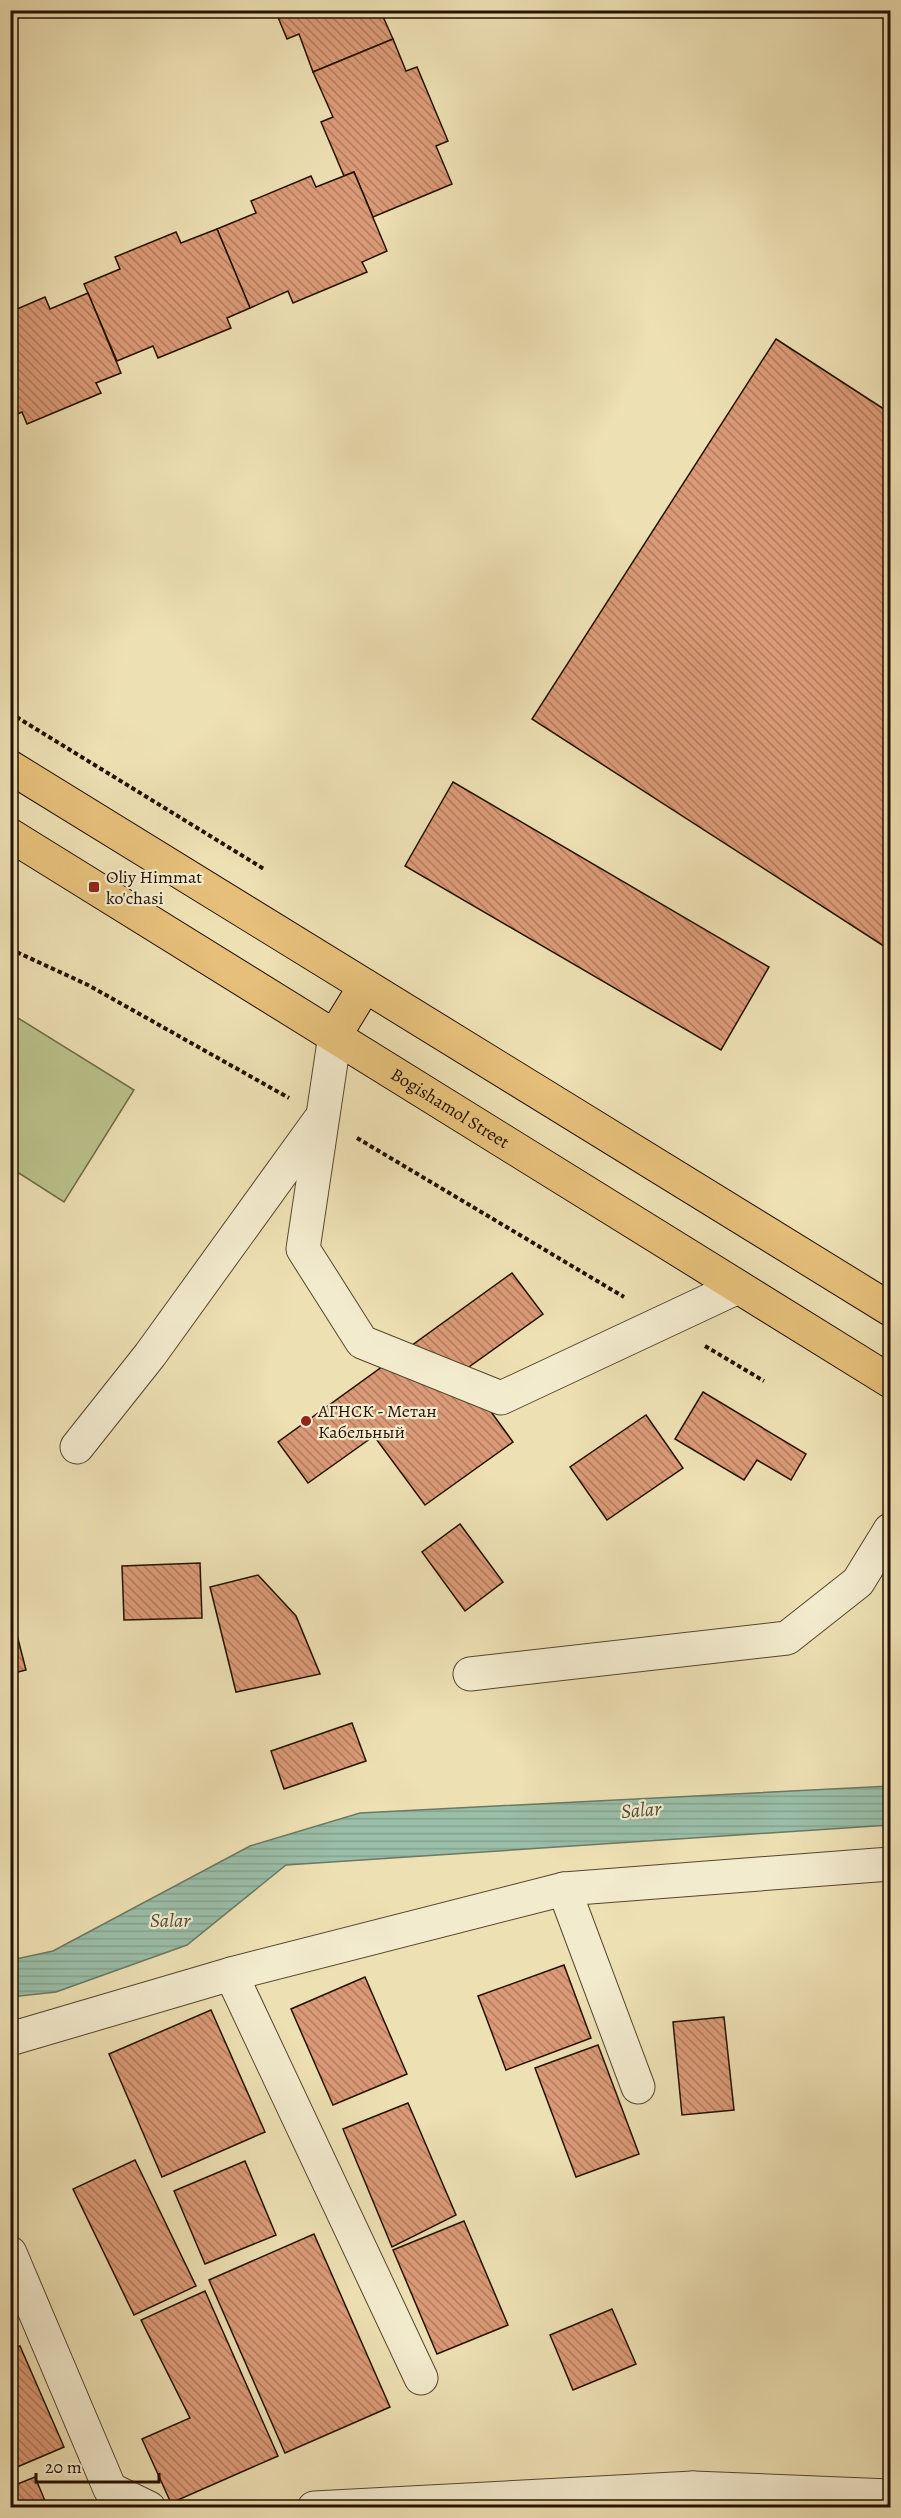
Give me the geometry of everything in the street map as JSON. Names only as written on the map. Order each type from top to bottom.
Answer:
[{"type":"main road","points":[[10,767],[891,1309]]},
{"type":"main road","name":"Bogishamol Street","points":[[10,835],[891,1381]]},
{"type":"main road","points":[[335,1035],[365,986]]},
{"type":"street","points":[[335,1035],[303,1249],[362,1342],[501,1398],[738,1287]]},
{"type":"street","points":[[76,1447],[150,1355],[321,1117]]},
{"type":"street","points":[[470,1674],[787,1638],[858,1582],[891,1530]]},
{"type":"street","points":[[10,2039],[231,1974],[564,1889],[891,1864]]},
{"type":"street","points":[[564,1889],[638,2087]]},
{"type":"street","points":[[231,1974],[421,2378]]},
{"type":"street","points":[[10,2253],[110,2489],[149,2508]]},
{"type":"street","points":[[314,2508],[693,2498],[891,2496]]},
{"type":"path","points":[[10,713],[264,869]]},
{"type":"path","points":[[10,949],[88,985],[321,1117],[764,1381]]},
{"type":"shaded area","points":[[10,1013],[134,1090],[64,1202],[11,1168]]},
{"type":"water","name":"Salar","points":[[890,1786],[890,1825],[286,1865],[187,1945],[56,1992],[11,1997],[11,1960],[53,1951],[250,1846],[360,1813]]},
{"type":"building","points":[[275,10],[380,10],[393,39],[313,72],[299,34],[287,39]]},
{"type":"building","points":[[393,39],[406,71],[417,67],[448,141],[436,146],[452,184],[373,217],[354,172],[344,176],[321,122],[333,117],[313,72]]},
{"type":"building","points":[[354,172],[387,251],[362,262],[367,272],[293,303],[288,291],[250,308],[217,229],[256,213],[251,201],[311,176],[316,187]]},
{"type":"building","points":[[217,229],[250,308],[227,318],[231,328],[158,358],[153,346],[117,361],[84,284],[120,269],[115,257],[176,232],[181,243]]},
{"type":"building","points":[[88,293],[121,373],[96,383],[101,393],[27,424],[22,412],[10,417],[10,312],[45,297],[50,309]]},
{"type":"building","points":[[776,339],[890,413],[890,950],[532,719]]},
{"type":"building","points":[[453,782],[769,967],[721,1050],[405,866]]},
{"type":"building","points":[[512,1273],[543,1314],[462,1372],[513,1442],[425,1505],[374,1436],[308,1483],[278,1442]]},
{"type":"building","points":[[703,1392],[806,1454],[791,1480],[757,1460],[744,1480],[675,1439]]},
{"type":"building","points":[[646,1415],[683,1468],[607,1520],[570,1467]]},
{"type":"building","points":[[460,1524],[503,1582],[465,1611],[422,1552]]},
{"type":"building","points":[[200,1563],[202,1618],[124,1620],[122,1566]]},
{"type":"building","points":[[258,1575],[296,1616],[320,1674],[236,1692],[210,1587]]},
{"type":"building","points":[[10,1608],[26,1670],[10,1674]]},
{"type":"building","points":[[352,1723],[366,1761],[284,1789],[271,1751]]},
{"type":"building","points":[[564,1965],[591,2038],[506,2070],[478,1996]]},
{"type":"building","points":[[365,1977],[407,2074],[333,2105],[291,2009]]},
{"type":"building","points":[[211,2010],[265,2132],[162,2177],[109,2054]]},
{"type":"building","points":[[724,2017],[734,2110],[682,2115],[673,2022]]},
{"type":"building","points":[[598,2045],[639,2154],[576,2177],[535,2068]]},
{"type":"building","points":[[408,2103],[456,2215],[392,2247],[343,2129]]},
{"type":"building","points":[[135,2160],[196,2286],[134,2315],[73,2189]]},
{"type":"building","points":[[245,2161],[276,2235],[205,2264],[174,2191]]},
{"type":"building","points":[[464,2221],[508,2325],[437,2354],[393,2250]]},
{"type":"building","points":[[314,2234],[390,2407],[285,2453],[209,2280]]},
{"type":"building","points":[[205,2291],[278,2456],[171,2503],[142,2439],[190,2418],[141,2320]]},
{"type":"building","points":[[612,2309],[636,2364],[573,2390],[550,2335]]},
{"type":"building","points":[[20,2346],[64,2447],[10,2470],[10,2350]]},
{"type":"building","points":[[35,2477],[48,2508],[10,2508],[10,2487]]},
{"type":"place","name":"Oliy Himmat ko'chasi","points":[[94,887]]},
{"type":"place","name":"АГНСК - Метан Кабельный","points":[[306,1421]]}]
